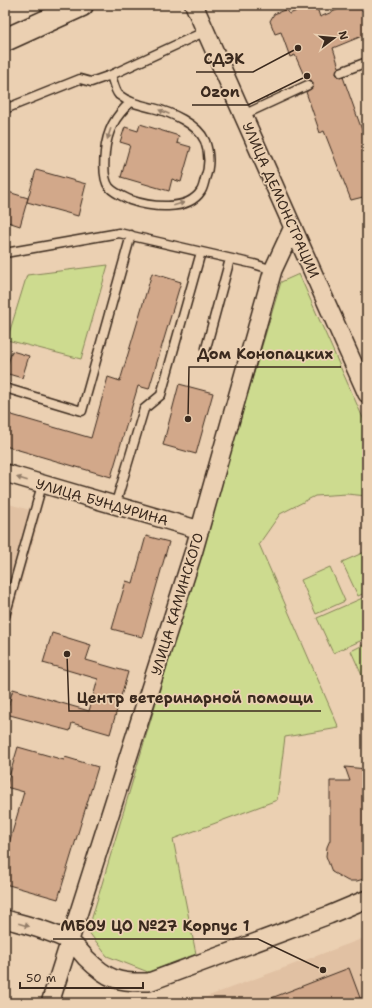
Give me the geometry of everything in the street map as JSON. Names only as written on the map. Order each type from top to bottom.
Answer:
[{"type":"street","points":[[5,40],[82,5]]},
{"type":"street","name":"УЛИЦА ДЕМОНСТРАЦИИ","points":[[194,5],[367,394]]},
{"type":"street","name":"УЛИЦА КАМИНСКОГО","points":[[50,1003],[71,942],[200,530],[273,270],[293,227]]},
{"type":"street","name":"УЛИЦА БУНДУРИНА","points":[[5,474],[200,530]]},
{"type":"street","points":[[5,919],[54,933],[71,942],[95,966],[116,980],[126,982],[149,982],[329,915],[367,899]]},
{"type":"lane","points":[[5,109],[80,79],[91,82],[111,75],[206,31]]},
{"type":"lane","points":[[341,72],[367,62]]},
{"type":"lane","points":[[111,75],[118,94],[131,102],[155,108],[191,123],[204,139],[209,156],[209,171],[201,191],[192,199],[179,205],[166,206],[140,203],[123,197],[110,188],[105,175],[106,144],[110,129],[116,117],[131,102]]},
{"type":"lane","points":[[243,115],[308,85]]},
{"type":"lane","points":[[5,253],[119,234],[131,235],[273,270]]},
{"type":"lane","points":[[5,388],[82,411],[131,235]]},
{"type":"lane","points":[[115,506],[144,409],[161,395],[201,252]]},
{"type":"lane","points":[[206,348],[230,259]]},
{"type":"lane","points":[[5,616],[42,484]]},
{"type":"shaded area","points":[[5,503],[41,513],[5,640]]},
{"type":"shaded area","points":[[367,937],[367,1003],[190,1003]]},
{"type":"green space","points":[[108,265],[81,359],[7,340],[27,275]]},
{"type":"green space","points":[[299,274],[367,427],[367,496],[347,494],[315,496],[280,514],[259,544],[339,728],[285,737],[277,800],[173,839],[196,954],[148,972],[107,956],[88,931],[281,282]]},
{"type":"green space","points":[[367,551],[367,592],[358,596],[342,562]]},
{"type":"green space","points":[[330,567],[345,601],[316,614],[301,580]]},
{"type":"green space","points":[[367,596],[367,638],[333,653],[317,618]]},
{"type":"green space","points":[[367,643],[367,679],[364,680],[351,651]]},
{"type":"building","points":[[349,5],[367,5],[367,34],[333,48],[339,67],[336,74],[343,77],[367,144],[367,196],[351,200],[324,131],[320,133],[306,92],[312,88],[313,83],[311,80],[306,80],[295,55],[290,57],[281,32],[275,34],[270,21],[274,14],[287,9],[289,14],[310,6],[317,8],[320,17]]},
{"type":"building","points":[[140,124],[179,136],[177,143],[191,147],[181,182],[172,179],[169,191],[121,177],[130,145],[120,142],[125,127],[138,131]]},
{"type":"building","points":[[36,170],[86,184],[78,216],[27,202]]},
{"type":"building","points":[[5,191],[28,198],[20,226],[5,221]]},
{"type":"building","points":[[152,273],[181,282],[149,389],[138,386],[111,477],[5,446],[5,413],[91,438],[108,377],[120,381]]},
{"type":"building","points":[[12,351],[29,356],[22,378],[5,373]]},
{"type":"building","points":[[179,384],[213,393],[196,454],[163,445]]},
{"type":"building","points":[[146,536],[169,542],[142,637],[112,629],[126,581],[133,583]]},
{"type":"building","points":[[52,633],[91,645],[86,660],[128,672],[110,734],[72,723],[70,731],[6,714],[13,689],[89,711],[98,679],[43,663]]},
{"type":"building","points":[[18,747],[64,760],[65,757],[98,767],[58,899],[5,884],[5,857],[24,792],[6,787]]},
{"type":"building","points":[[345,767],[367,769],[367,878],[357,881],[348,881],[332,872],[326,856],[327,847],[330,840],[330,781],[350,781]]},
{"type":"building","points":[[349,968],[362,1003],[261,1003],[261,1002]]},
{"type":"place","name":"СДЭК","points":[[298,48]]},
{"type":"place","name":"Ozon","points":[[307,76]]},
{"type":"place","name":"Дом Конопацких","points":[[188,419]]},
{"type":"place","name":"Центр ветеринарной помощи","points":[[67,654]]},
{"type":"place","name":"МБОУ ЦО №27 Корпус 1","points":[[323,970]]}]
